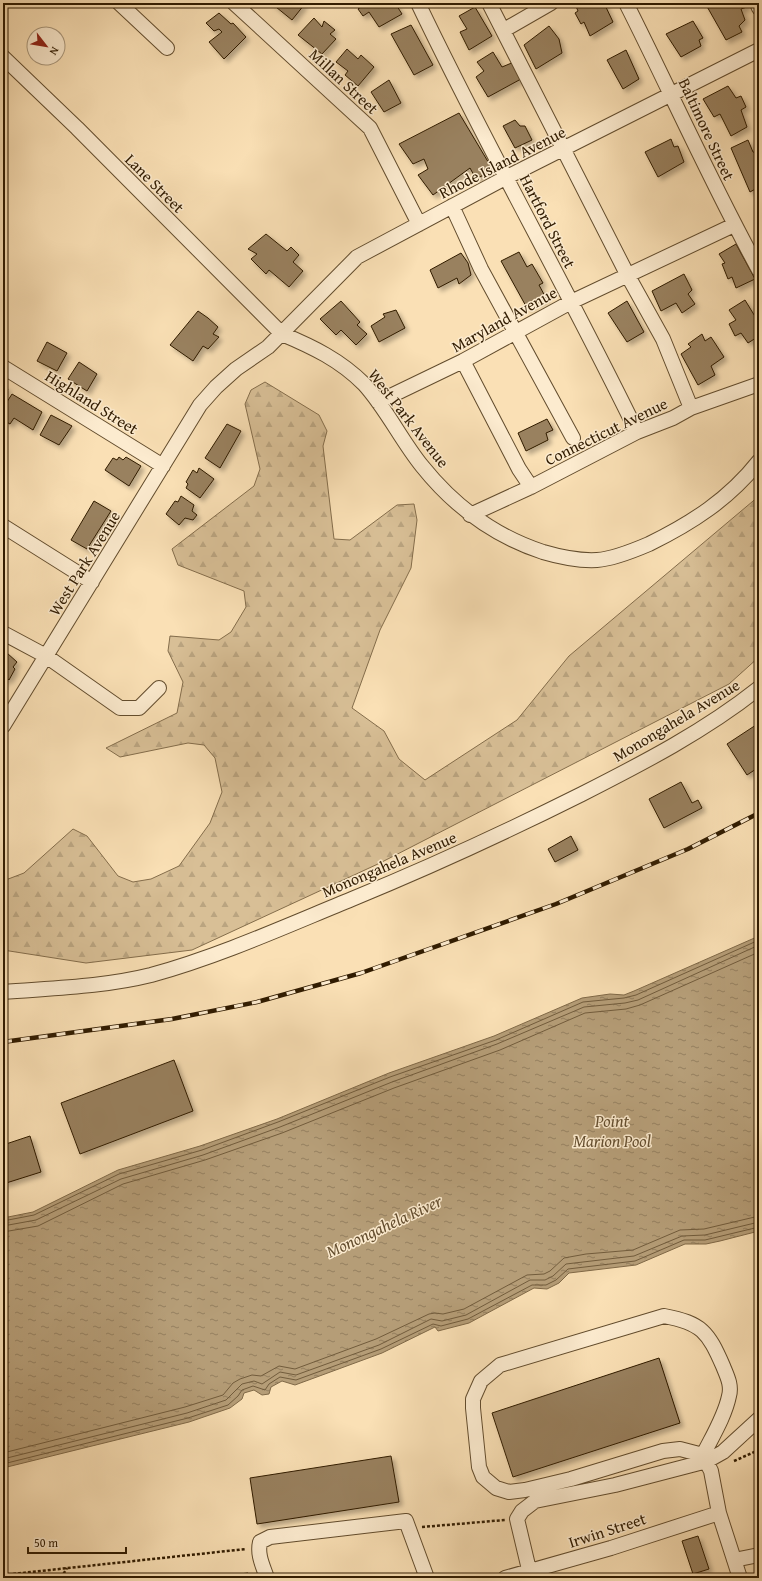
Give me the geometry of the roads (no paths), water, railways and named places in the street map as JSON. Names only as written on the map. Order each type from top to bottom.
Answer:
[{"type":"street","points":[[118,3],[167,48]]},
{"type":"street","name":"Millan Street","points":[[234,3],[370,128],[419,224]]},
{"type":"street","name":"Hartford Street","points":[[418,3],[597,350],[637,432]]},
{"type":"street","points":[[489,3],[628,276],[663,339],[691,408]]},
{"type":"street","points":[[504,30],[551,3]]},
{"type":"street","name":"Baltimore Street","points":[[626,3],[672,94],[734,225],[759,270]]},
{"type":"street","points":[[757,3],[759,8]]},
{"type":"street","name":"Rhode Island Avenue","points":[[282,334],[357,257],[507,177],[759,50]]},
{"type":"street","name":"Lane Street","points":[[3,57],[282,334]]},
{"type":"street","points":[[452,206],[481,269],[573,438]]},
{"type":"street","name":"Maryland Avenue","points":[[378,402],[463,361],[517,333],[571,302],[734,225]]},
{"type":"street","name":"West Park Avenue","points":[[3,726],[200,405],[216,387],[236,369],[268,347],[282,334],[318,349],[342,364],[364,385],[378,402],[422,465],[445,492],[470,515],[497,532],[526,546],[564,558],[597,560],[636,549],[682,528],[719,503],[748,476],[759,461]]},
{"type":"street","points":[[463,361],[519,469],[531,487]]},
{"type":"street","name":"Highland Street","points":[[3,367],[163,466]]},
{"type":"street","name":"Connecticut Avenue","points":[[470,515],[531,487],[637,432],[673,418],[691,408],[759,384]]},
{"type":"street","points":[[3,526],[92,582]]},
{"type":"street","points":[[3,633],[46,656],[120,708],[138,708],[159,688]]},
{"type":"street","name":"Monongahela Avenue","points":[[3,992],[94,985],[149,975],[206,958],[277,930],[394,882],[531,820],[618,776],[677,743],[736,707],[759,688]]},
{"type":"street","points":[[705,1458],[730,1395],[729,1381],[711,1340],[699,1329],[685,1320],[664,1316],[500,1365],[481,1381],[473,1399],[479,1467],[489,1483],[496,1488],[509,1492],[525,1490],[571,1479],[663,1451],[680,1449],[705,1458],[711,1471],[719,1513],[740,1578]]},
{"type":"street","points":[[531,1575],[517,1518],[522,1511],[535,1500],[615,1485],[723,1452],[759,1419]]},
{"type":"street","name":"Irwin Street","points":[[505,1578],[531,1575],[719,1513]]},
{"type":"street","points":[[267,1578],[258,1552],[260,1542],[270,1537],[406,1521],[427,1578]]},
{"type":"street","points":[[734,1560],[759,1555]]},
{"type":"water","name":"Point Marion Pool","points":[[759,936],[759,1231],[706,1244],[685,1244],[636,1265],[569,1273],[559,1283],[547,1289],[534,1288],[469,1323],[438,1331],[435,1327],[382,1353],[295,1385],[282,1381],[271,1387],[269,1394],[262,1395],[254,1390],[244,1393],[242,1399],[230,1408],[189,1422],[3,1468],[3,1218],[33,1212],[118,1170],[200,1146],[277,1119],[389,1073],[494,1036],[582,998],[610,994],[624,995]]},
{"type":"railway","points":[[3,1042],[172,1019],[257,1002],[361,973],[556,904],[688,849],[759,813]]},
{"type":"water label","name":"Monongahela River","points":[[384,1226]]}]
